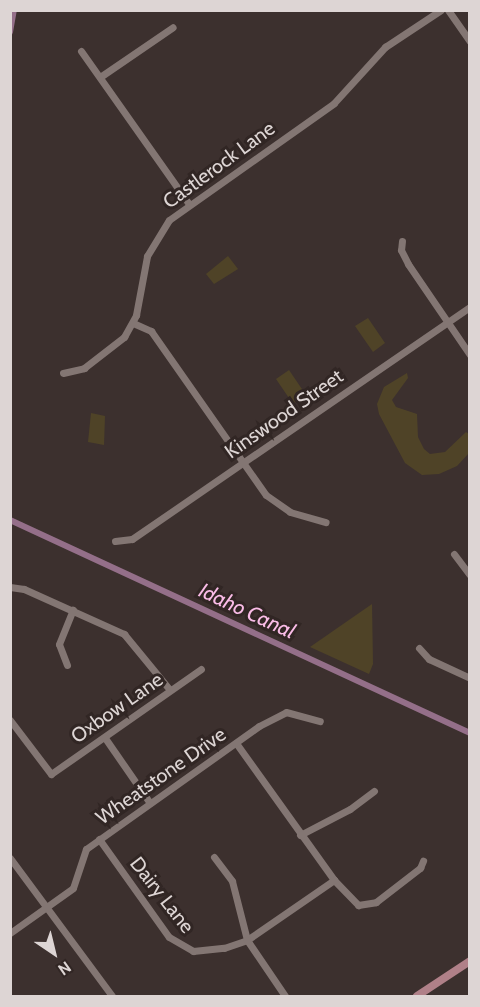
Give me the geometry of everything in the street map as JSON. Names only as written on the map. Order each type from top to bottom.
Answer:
[{"type":"main road","points":[[417,996],[470,961]]},
{"type":"street","name":"Castlerock Lane","points":[[63,373],[84,368],[109,352],[133,323],[152,244],[169,220],[334,103],[385,46],[441,10]]},
{"type":"street","points":[[448,10],[470,41]]},
{"type":"street","points":[[100,77],[173,27]]},
{"type":"street","points":[[81,51],[189,204]]},
{"type":"street","points":[[402,241],[401,250],[408,264],[470,355]]},
{"type":"street","name":"Kinswood Street","points":[[115,541],[132,539],[470,307]]},
{"type":"street","points":[[133,323],[151,331],[266,495],[279,505],[310,520],[326,522]]},
{"type":"street","points":[[454,554],[470,575]]},
{"type":"street","points":[[10,587],[73,610],[133,641],[170,690]]},
{"type":"street","points":[[67,665],[59,644],[73,610]]},
{"type":"street","points":[[419,648],[429,659],[470,678]]},
{"type":"street","name":"Oxbow Lane","points":[[10,720],[51,774],[201,669]]},
{"type":"street","name":"Wheatstone Drive","points":[[10,933],[73,888],[81,858],[99,839],[283,712],[300,713],[320,722]]},
{"type":"street","points":[[105,738],[150,804]]},
{"type":"street","points":[[236,744],[300,836],[334,880],[358,906],[370,905],[414,873],[423,861]]},
{"type":"street","points":[[300,836],[350,810],[374,791]]},
{"type":"street","name":"Dairy Lane","points":[[99,839],[177,944],[205,952],[247,940],[334,880]]},
{"type":"street","points":[[214,857],[232,881],[247,940],[285,996]]},
{"type":"street","points":[[10,858],[112,996]]},
{"type":"shaded area","points":[[228,256],[238,269],[214,284],[206,274]]},
{"type":"shaded area","points":[[368,318],[385,343],[373,352],[355,326]]},
{"type":"shaded area","points":[[289,370],[306,395],[293,404],[276,379]]},
{"type":"shaded area","points":[[407,373],[408,378],[392,400],[396,407],[417,414],[418,437],[424,449],[430,454],[445,452],[466,432],[469,434],[469,453],[457,466],[439,474],[422,475],[405,463],[379,414],[377,404],[384,387]]},
{"type":"shaded area","points":[[91,413],[105,416],[104,445],[88,442]]},
{"type":"shaded area","points":[[372,604],[373,664],[369,674],[310,647]]},
{"type":"waterway","points":[[10,32],[14,10]]},
{"type":"waterway","name":"Idaho Canal","points":[[10,520],[470,733]]}]
